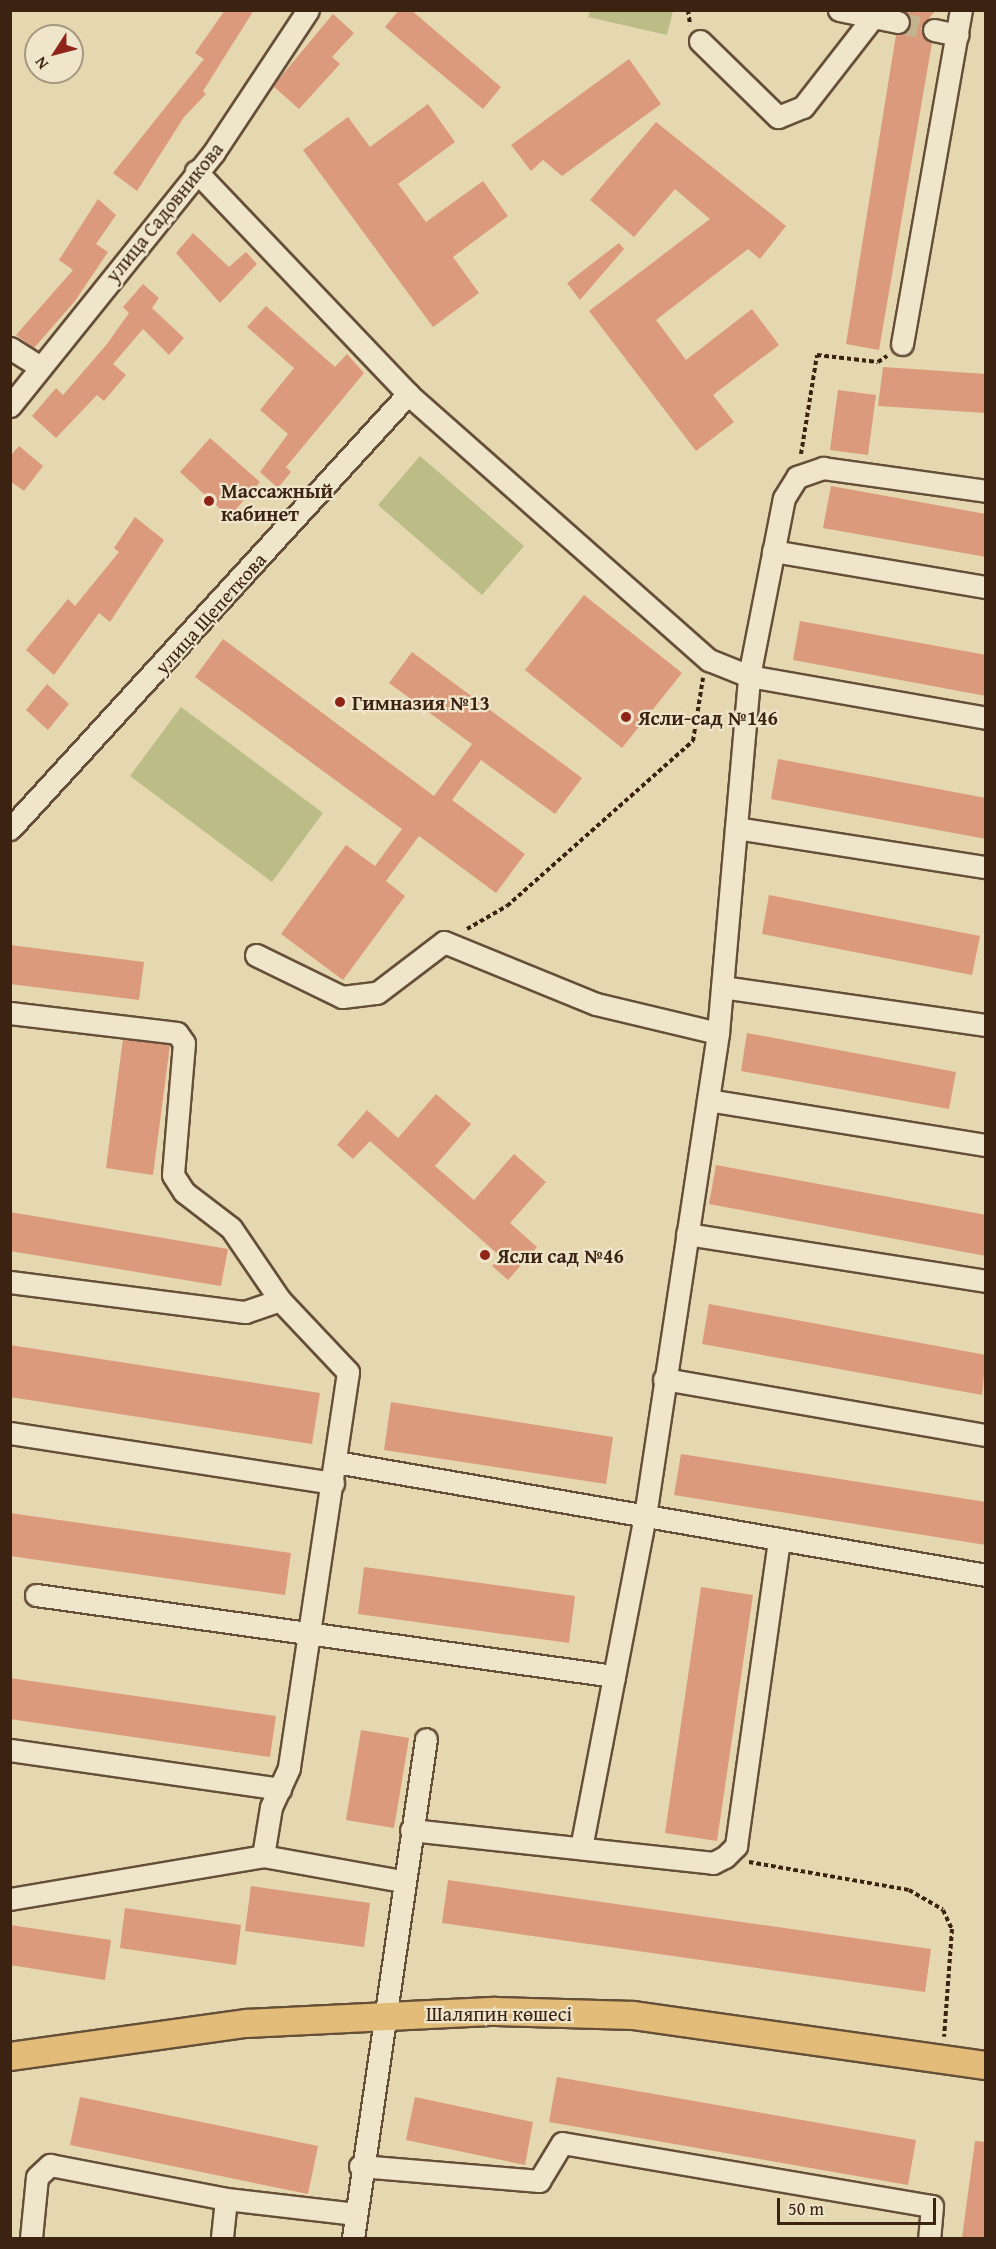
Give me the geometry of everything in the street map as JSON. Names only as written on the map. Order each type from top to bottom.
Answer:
[{"type":"main road","name":"Шаляпин көшесі","points":[[10,2056],[246,2023],[382,2014],[633,2015],[986,2065]]},
{"type":"street","name":"улица Садовникова","points":[[10,406],[196,171],[308,10]]},
{"type":"street","points":[[839,10],[898,22]]},
{"type":"street","points":[[902,344],[961,10]]},
{"type":"street","points":[[700,41],[778,117],[803,107],[873,17]]},
{"type":"street","points":[[934,30],[957,35]]},
{"type":"street","points":[[196,171],[408,394],[709,660],[749,676],[986,718]]},
{"type":"street","points":[[10,348],[41,367]]},
{"type":"street","name":"улица Щепеткова","points":[[10,829],[408,394]]},
{"type":"street","points":[[581,1848],[645,1516],[718,1034],[749,676],[784,498],[797,477],[824,468],[986,491]]},
{"type":"street","points":[[773,550],[986,587]]},
{"type":"street","points":[[736,828],[986,867]]},
{"type":"street","points":[[256,955],[342,997],[377,993],[444,942],[596,1004],[718,1034]]},
{"type":"street","points":[[722,987],[986,1025]]},
{"type":"street","points":[[10,1013],[177,1033],[183,1043],[173,1175],[184,1192],[231,1228],[280,1300],[348,1372],[335,1472],[289,1768],[271,1807],[263,1856]]},
{"type":"street","points":[[708,1100],[986,1145]]},
{"type":"street","points":[[687,1234],[986,1281]]},
{"type":"street","points":[[10,1282],[245,1312],[280,1300]]},
{"type":"street","points":[[664,1379],[986,1435]]},
{"type":"street","points":[[10,1433],[335,1472],[645,1516],[986,1575]]},
{"type":"street","points":[[411,1830],[713,1863],[725,1857],[736,1846],[779,1539]]},
{"type":"street","points":[[36,1595],[310,1631],[614,1676]]},
{"type":"street","points":[[353,2238],[360,2166],[382,2014],[426,1739]]},
{"type":"street","points":[[10,1750],[280,1789]]},
{"type":"street","points":[[10,1899],[263,1856],[402,1881]]},
{"type":"street","points":[[360,2166],[539,2181],[562,2143],[932,2205],[929,2238]]},
{"type":"street","points":[[31,2238],[37,2176],[50,2165],[226,2199],[356,2214]]},
{"type":"street","points":[[222,2238],[226,2199]]},
{"type":"path","points":[[797,477],[817,355],[878,362],[902,344]]},
{"type":"path","points":[[444,942],[507,906],[693,741],[697,698],[709,660]]},
{"type":"path","points":[[725,1857],[909,1890],[943,1910],[952,1929],[942,2058]]},
{"type":"green space","points":[[590,10],[673,11],[667,35],[588,17]]},
{"type":"green space","points":[[420,456],[524,546],[482,595],[378,505]]},
{"type":"green space","points":[[181,707],[323,813],[272,882],[130,776]]},
{"type":"building","points":[[225,10],[254,10],[203,91],[206,94],[184,117],[137,191],[113,173],[204,59],[195,53]]},
{"type":"building","points":[[399,10],[411,10],[501,87],[483,109],[385,27]]},
{"type":"building","points":[[903,10],[936,10],[921,28],[932,43],[879,350],[846,344],[896,35],[911,24]]},
{"type":"building","points":[[333,14],[354,33],[332,57],[340,64],[299,109],[273,86]]},
{"type":"building","points":[[629,59],[661,104],[562,176],[543,160],[531,171],[511,145]]},
{"type":"building","points":[[428,104],[455,142],[398,184],[426,222],[483,181],[508,216],[453,257],[479,293],[433,327],[303,150],[348,117],[370,147]]},
{"type":"building","points":[[656,122],[786,226],[760,259],[748,249],[656,320],[686,360],[752,309],[779,345],[713,395],[734,422],[696,451],[589,311],[710,219],[675,189],[634,237],[590,200]]},
{"type":"building","points":[[98,199],[116,215],[96,244],[108,252],[75,301],[34,348],[16,335],[73,270],[59,260]]},
{"type":"building","points":[[193,233],[229,267],[246,252],[257,264],[220,303],[176,253]]},
{"type":"building","points":[[619,243],[624,249],[580,300],[567,283]]},
{"type":"building","points":[[143,284],[159,298],[152,308],[184,338],[169,355],[143,329],[113,364],[126,375],[104,401],[97,395],[56,438],[32,416],[56,388],[63,395],[107,344],[129,313],[123,307]]},
{"type":"building","points":[[266,306],[335,367],[347,354],[364,373],[286,467],[291,472],[278,488],[260,472],[288,434],[260,410],[294,368],[247,327]]},
{"type":"building","points":[[883,367],[986,374],[986,413],[878,406]]},
{"type":"building","points":[[838,390],[876,395],[868,455],[830,450]]},
{"type":"building","points":[[210,438],[260,482],[229,517],[180,472]]},
{"type":"building","points":[[19,446],[43,466],[24,491],[10,481],[10,456]]},
{"type":"building","points":[[831,486],[986,514],[986,557],[823,528]]},
{"type":"building","points":[[135,517],[164,540],[110,622],[99,613],[54,675],[26,650],[68,599],[75,606],[119,552],[114,548]]},
{"type":"building","points":[[584,595],[682,673],[622,748],[525,670]]},
{"type":"building","points":[[800,621],[986,655],[986,696],[793,660]]},
{"type":"building","points":[[223,639],[434,796],[472,744],[389,683],[412,652],[582,778],[555,814],[481,760],[452,800],[525,854],[496,893],[419,836],[386,881],[405,896],[343,980],[281,934],[346,845],[375,866],[402,829],[195,677]]},
{"type":"building","points":[[47,684],[69,704],[48,730],[26,710]]},
{"type":"building","points":[[778,759],[986,798],[986,839],[771,799]]},
{"type":"building","points":[[769,895],[980,936],[972,975],[762,934]]},
{"type":"building","points":[[10,945],[144,962],[139,1000],[10,984]]},
{"type":"building","points":[[747,1033],[956,1072],[949,1109],[741,1071]]},
{"type":"building","points":[[123,1039],[170,1045],[153,1175],[106,1168]]},
{"type":"building","points":[[436,1094],[471,1124],[435,1166],[474,1200],[514,1154],[546,1182],[510,1223],[537,1247],[508,1280],[492,1266],[501,1257],[370,1141],[353,1159],[337,1145],[367,1110],[398,1138]]},
{"type":"building","points":[[716,1165],[986,1215],[986,1256],[709,1204]]},
{"type":"building","points":[[10,1212],[228,1249],[221,1286],[10,1251]]},
{"type":"building","points":[[709,1304],[986,1355],[982,1395],[702,1344]]},
{"type":"building","points":[[10,1345],[320,1393],[312,1444],[10,1397]]},
{"type":"building","points":[[391,1402],[613,1437],[606,1484],[384,1450]]},
{"type":"building","points":[[681,1454],[986,1502],[986,1545],[674,1495]]},
{"type":"building","points":[[10,1513],[291,1553],[285,1595],[10,1556]]},
{"type":"building","points":[[364,1567],[575,1596],[569,1643],[358,1614]]},
{"type":"building","points":[[701,1587],[753,1595],[717,1841],[665,1833]]},
{"type":"building","points":[[10,1678],[276,1716],[270,1757],[10,1719]]},
{"type":"building","points":[[361,1730],[409,1738],[394,1828],[346,1820]]},
{"type":"building","points":[[448,1880],[931,1949],[925,1992],[442,1923]]},
{"type":"building","points":[[251,1886],[370,1903],[364,1947],[245,1931]]},
{"type":"building","points":[[125,1908],[241,1925],[236,1965],[120,1948]]},
{"type":"building","points":[[10,1925],[111,1940],[105,1980],[10,1965]]},
{"type":"building","points":[[557,2077],[916,2140],[908,2185],[549,2122]]},
{"type":"building","points":[[80,2097],[318,2146],[308,2194],[70,2145]]},
{"type":"building","points":[[415,2097],[533,2122],[525,2165],[406,2140]]},
{"type":"building","points":[[975,2141],[986,2142],[986,2238],[962,2238]]},
{"type":"tunnel","points":[[898,22],[934,30]]},
{"type":"place","name":"Массажный кабинет","points":[[209,501]]},
{"type":"place","name":"Гимназия №13","points":[[340,702]]},
{"type":"place","name":"Ясли-сад №146","points":[[626,717]]},
{"type":"place","name":"Ясли сад №46","points":[[485,1255]]}]
